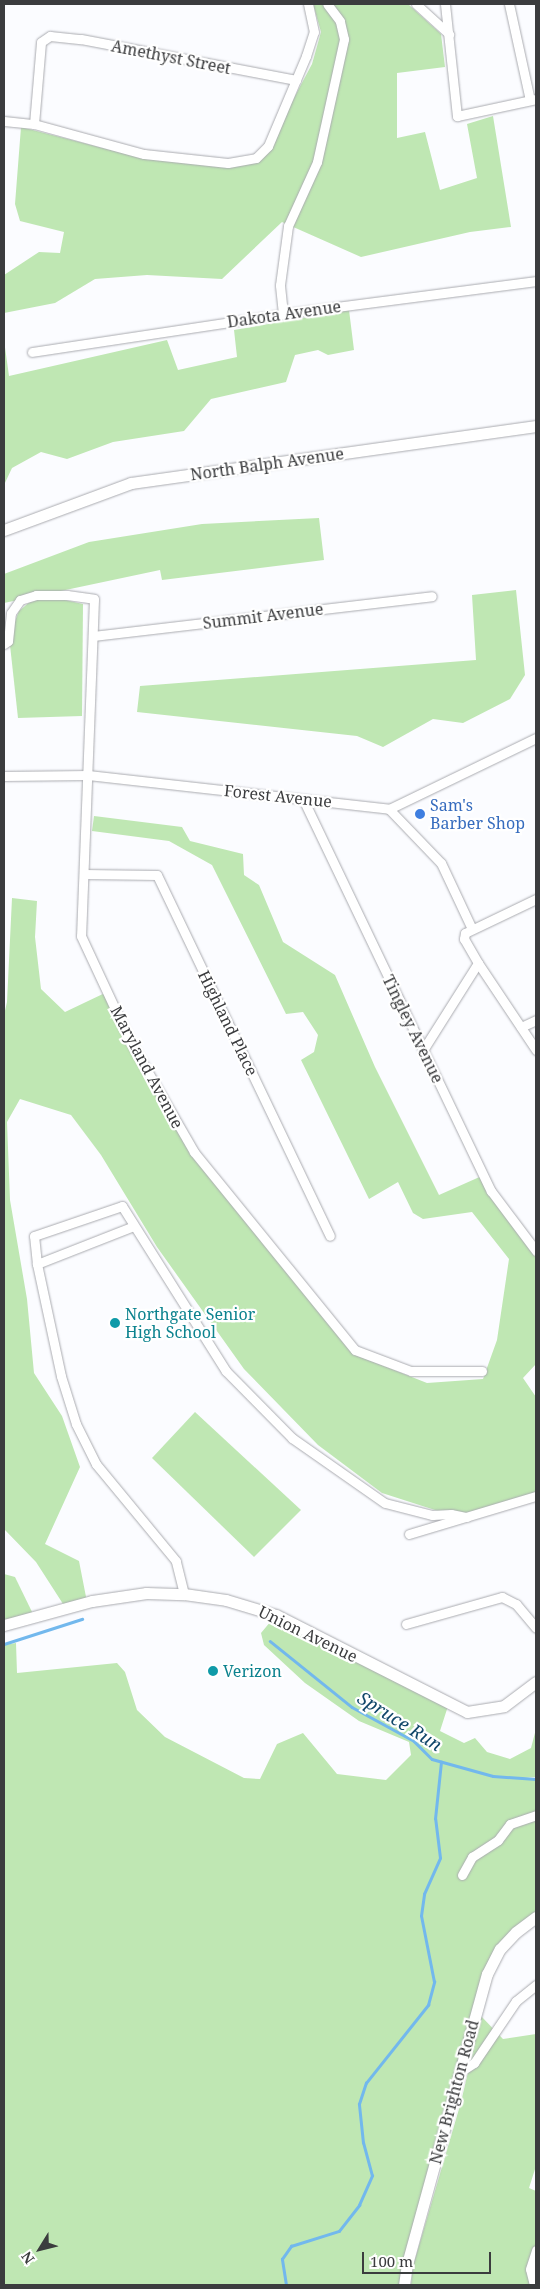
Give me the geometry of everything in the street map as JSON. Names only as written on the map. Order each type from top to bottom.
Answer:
[{"type":"street","points":[[4,121],[34,124],[144,154],[228,162],[256,158],[268,146],[314,32],[308,4]]},
{"type":"street","points":[[283,314],[282,258],[288,226],[321,148],[344,39],[340,21],[327,4]]},
{"type":"street","points":[[416,4],[449,34]]},
{"type":"street","points":[[445,4],[457,116],[533,99],[509,4]]},
{"type":"street","name":"Amethyst Street","points":[[34,124],[40,48],[46,38],[81,39],[296,80]]},
{"type":"street","name":"Dakota Avenue","points":[[32,352],[283,314],[536,281]]},
{"type":"street","name":"North Balph Avenue","points":[[4,530],[131,483],[536,426]]},
{"type":"street","name":"Maryland Avenue","points":[[4,644],[8,641],[11,613],[20,600],[36,596],[67,595],[94,600],[80,936],[130,1041],[194,1152],[355,1350],[412,1371],[482,1371]]},
{"type":"street","name":"Summit Avenue","points":[[93,636],[432,596]]},
{"type":"street","points":[[472,929],[441,863],[389,809],[536,738]]},
{"type":"street","name":"Forest Avenue","points":[[4,776],[88,775],[389,809]]},
{"type":"street","name":"Tingley Avenue","points":[[303,799],[491,1191],[536,1251]]},
{"type":"street","name":"Highland Place","points":[[84,874],[157,875],[330,1236]]},
{"type":"street","points":[[536,899],[466,932],[464,939],[536,1050]]},
{"type":"street","points":[[424,1050],[478,963]]},
{"type":"street","points":[[521,1027],[536,1020]]},
{"type":"street","points":[[184,1594],[176,1561],[101,1471],[76,1424],[61,1376],[37,1264],[34,1236],[122,1206],[226,1371],[292,1438],[385,1503],[432,1515],[451,1514],[467,1517]]},
{"type":"street","points":[[37,1264],[134,1226]]},
{"type":"street","points":[[409,1534],[536,1496]]},
{"type":"street","name":"Union Avenue","points":[[4,1625],[87,1602],[146,1594],[184,1594],[235,1602],[276,1615],[467,1712],[504,1706],[536,1682]]},
{"type":"street","points":[[406,1624],[502,1596],[516,1604],[536,1628]]},
{"type":"street","points":[[462,1875],[472,1857],[498,1840],[510,1824],[536,1815]]},
{"type":"street","name":"New Brighton Road","points":[[404,2285],[407,2264],[481,1994],[494,1959],[516,1932],[536,1917]]},
{"type":"street","points":[[460,2072],[474,2064],[516,2000],[536,1985]]},
{"type":"street","points":[[533,2281],[531,2265],[536,2250]]},
{"type":"green space","points":[[313,4],[408,4],[441,34],[445,67],[397,73],[397,138],[425,132],[440,190],[477,178],[467,124],[493,116],[511,227],[470,232],[361,257],[282,222],[222,279],[147,275],[95,279],[55,303],[4,313],[4,275],[39,252],[60,253],[64,232],[20,221],[15,204],[21,127],[142,158],[253,162],[262,158],[312,64],[321,32]]},
{"type":"green space","points":[[349,310],[354,350],[328,355],[318,350],[295,355],[286,382],[211,399],[184,431],[113,442],[67,459],[41,452],[12,468],[4,485],[4,340],[9,376],[167,340],[178,370],[237,357],[234,330]]},
{"type":"green space","points":[[319,518],[324,560],[162,580],[160,570],[4,603],[4,574],[89,542],[202,524]]},
{"type":"green space","points":[[516,590],[525,675],[510,699],[463,723],[433,719],[383,747],[357,736],[137,712],[140,686],[476,660],[472,595]]},
{"type":"green space","points":[[51,597],[83,604],[82,716],[18,718],[9,636],[19,611],[32,600]]},
{"type":"green space","points":[[94,816],[182,827],[190,841],[243,854],[244,875],[259,885],[283,942],[335,975],[375,1067],[439,1195],[484,1175],[536,1251],[536,1364],[523,1378],[536,1397],[536,1496],[467,1517],[438,1511],[382,1493],[318,1445],[244,1369],[157,1247],[101,1155],[71,1115],[20,1099],[7,1122],[10,1200],[27,1299],[34,1373],[62,1416],[80,1467],[45,1544],[79,1561],[87,1602],[65,1607],[36,1562],[4,1529],[4,1015],[7,1002],[12,898],[37,901],[35,937],[41,989],[65,1012],[107,992],[194,1152],[356,1355],[427,1383],[483,1379],[497,1340],[509,1259],[472,1212],[423,1219],[413,1213],[398,1182],[369,1199],[301,1060],[314,1052],[318,1035],[303,1012],[286,1014],[212,865],[169,841],[92,831]]},
{"type":"green space","points":[[195,1412],[301,1510],[254,1557],[152,1458]]},
{"type":"green space","points":[[4,1574],[15,1577],[34,1616],[4,1625]]},
{"type":"green space","points":[[276,1615],[448,1706],[440,1731],[464,1743],[475,1738],[487,1752],[510,1759],[531,1748],[536,1729],[536,1777],[523,1778],[536,1778],[536,1917],[494,1959],[404,2285],[4,2285],[4,1645],[16,1643],[17,1673],[117,1663],[125,1672],[137,1710],[165,1737],[244,1778],[260,1779],[277,1744],[303,1733],[337,1774],[386,1780],[411,1755],[409,1742],[359,1721],[305,1683],[264,1645],[261,1633]]},
{"type":"green space","points":[[481,2016],[503,2039],[536,2034],[536,2166],[529,2188],[536,2191],[536,2285],[411,2285],[413,2266],[461,2102]]},
{"type":"waterway","name":"Spruce Run","points":[[4,1644],[82,1619]]},
{"type":"waterway","name":"Spruce Run","points":[[270,1641],[352,1707],[414,1741],[432,1759],[493,1776],[536,1779]]},
{"type":"waterway","points":[[286,2285],[282,2259],[291,2246],[339,2231],[359,2205],[372,2176],[363,2143],[359,2104],[366,2083],[428,2005],[434,1982],[421,1916],[424,1894],[440,1858],[435,1819],[441,1762]]},
{"type":"place","name":"Sam's Barber Shop","points":[[420,814]]},
{"type":"place","name":"Northgate Senior High School","points":[[115,1323]]},
{"type":"place","name":"Verizon","points":[[213,1671]]}]
